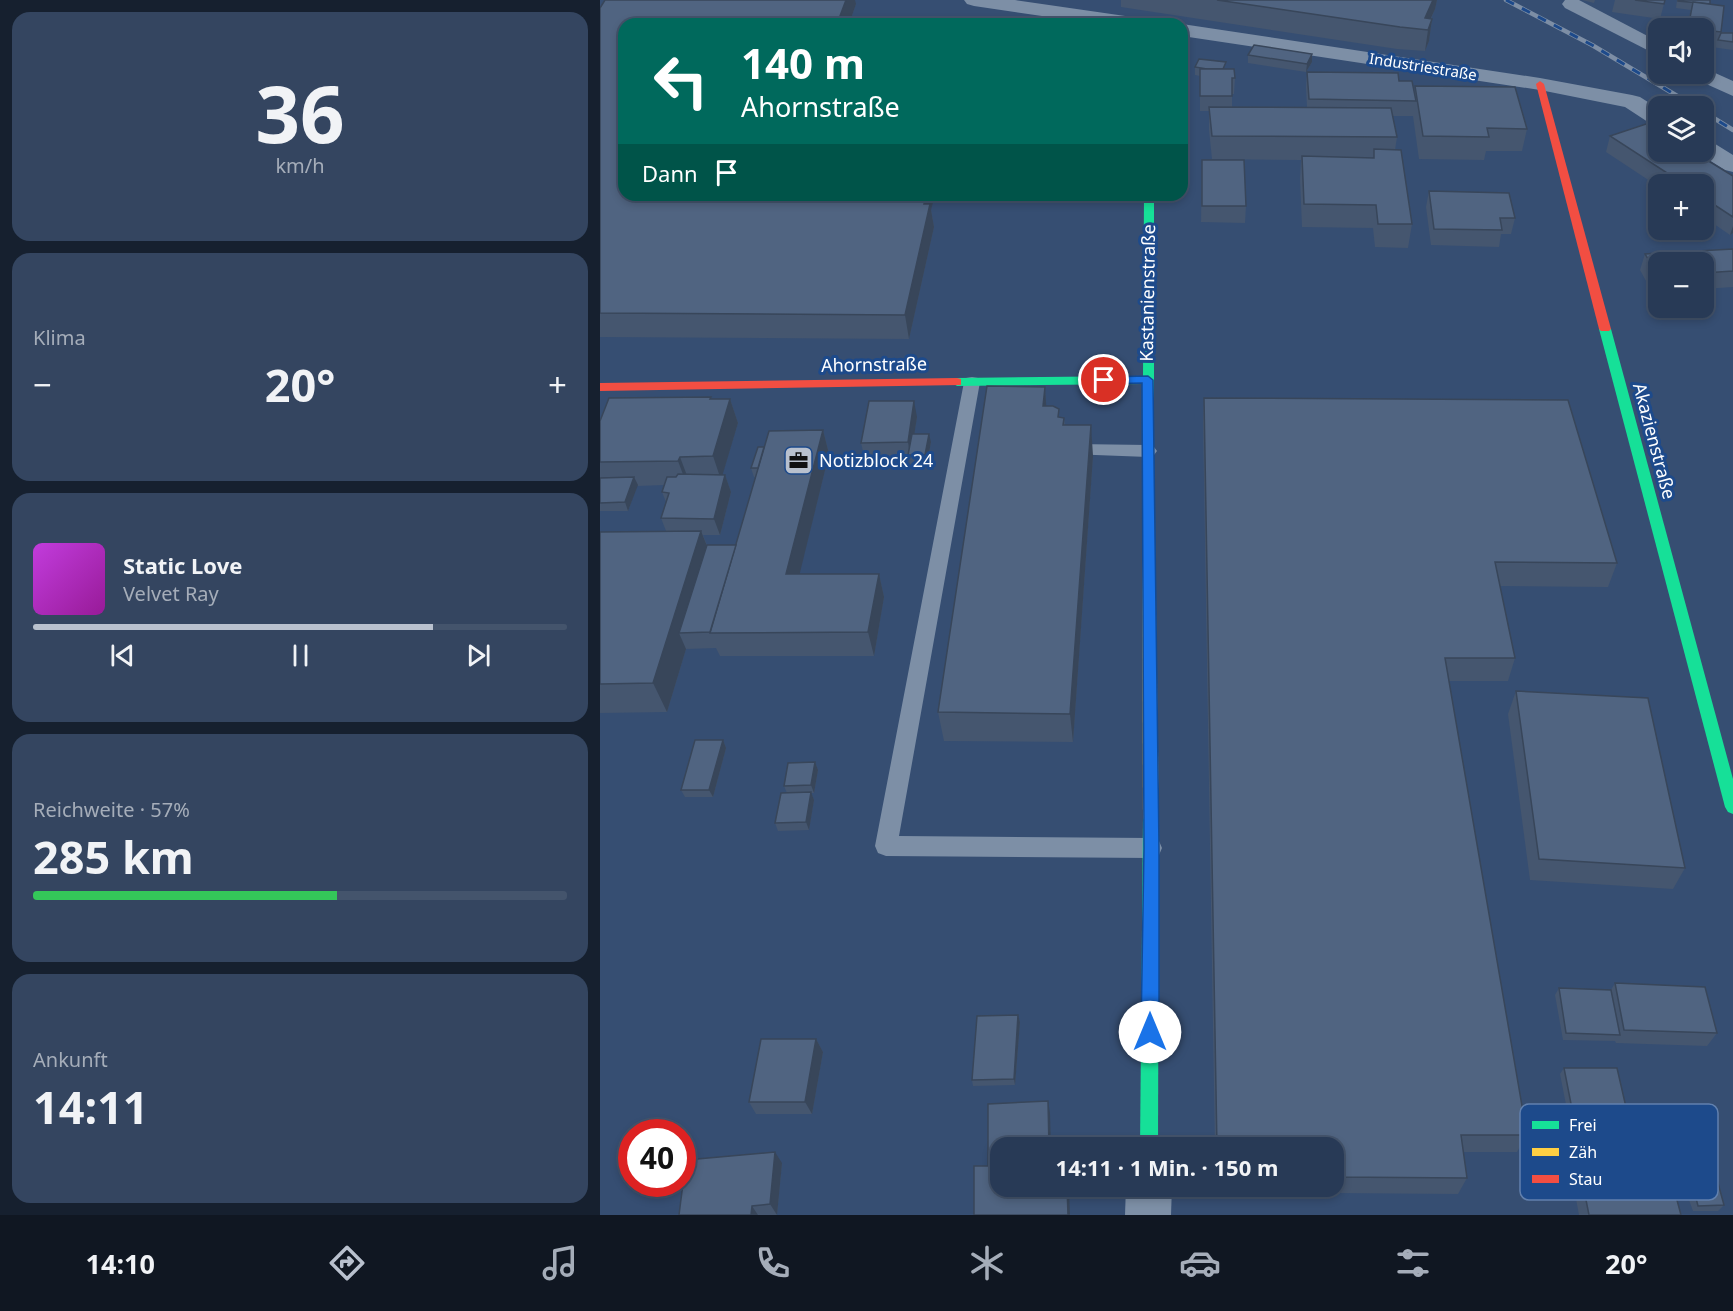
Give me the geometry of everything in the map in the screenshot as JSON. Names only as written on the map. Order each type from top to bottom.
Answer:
[{"type":"street","points":[[974,0],[1098,18]]},
{"type":"street","points":[[1572,4],[1648,44]]},
{"type":"street","name":"Industriestraße","points":[[1188,31],[1540,84],[1632,102],[1648,112]]},
{"type":"street","points":[[1714,80],[1733,89]]},
{"type":"street","name":"Akazienstraße","points":[[1540,84],[1733,807]]},
{"type":"street","points":[[1714,153],[1733,165]]},
{"type":"street","name":"Kastanienstraße","points":[[1149,201],[1148,451],[1152,848],[1149,1137]]},
{"type":"street","name":"Ahornstraße","points":[[600,387],[1148,380]]},
{"type":"street","points":[[1148,1215],[1149,1197]]},
{"type":"lane","points":[[972,382],[886,846],[1152,848]]},
{"type":"lane","points":[[609,408],[618,386]]},
{"type":"lane","points":[[1075,450],[1148,451]]},
{"type":"building","points":[[605,0],[846,0],[839,18],[618,18],[618,201],[925,201],[924,204],[930,204],[905,315],[600,313],[600,8]]},
{"type":"building","points":[[1217,0],[1433,0],[1425,18],[1432,19],[1428,30]]},
{"type":"building","points":[[1635,0],[1665,0],[1664,4]]},
{"type":"building","points":[[1710,0],[1710,4],[1678,1]]},
{"type":"building","points":[[1693,2],[1724,6],[1721,32],[1714,31],[1714,18],[1690,18]]},
{"type":"building","points":[[1721,33],[1733,33],[1733,42],[1718,40]]},
{"type":"building","points":[[1254,45],[1312,54],[1307,64],[1248,55]]},
{"type":"building","points":[[1199,59],[1226,62],[1223,69],[1207,69],[1195,67]]},
{"type":"building","points":[[1200,69],[1234,69],[1232,96],[1200,96]]},
{"type":"building","points":[[1307,72],[1398,73],[1399,81],[1412,81],[1416,101],[1309,99]]},
{"type":"building","points":[[1415,86],[1515,87],[1527,129],[1487,128],[1489,137],[1423,136]]},
{"type":"building","points":[[1209,107],[1391,108],[1397,137],[1212,136]]},
{"type":"building","points":[[1648,123],[1648,161],[1610,136]]},
{"type":"building","points":[[1374,149],[1401,150],[1412,224],[1378,224],[1376,205],[1304,204],[1302,156],[1374,158]]},
{"type":"building","points":[[1202,160],[1244,160],[1246,206],[1202,206]]},
{"type":"building","points":[[1650,162],[1710,162],[1733,176],[1733,217],[1714,205],[1714,174],[1669,174]]},
{"type":"building","points":[[1429,191],[1509,193],[1515,218],[1500,218],[1502,230],[1434,229]]},
{"type":"building","points":[[1733,249],[1733,271],[1714,272],[1714,252],[1680,252]]},
{"type":"building","points":[[987,386],[1045,387],[1043,406],[1053,406],[1059,409],[1058,417],[1064,418],[1063,425],[1091,425],[1070,714],[938,712]]},
{"type":"building","points":[[711,397],[710,399],[730,399],[713,456],[680,457],[678,461],[600,462],[600,421],[609,398]]},
{"type":"building","points":[[1204,398],[1568,400],[1617,563],[1495,562],[1515,658],[1445,658],[1522,1104],[1520,1135],[1461,1135],[1467,1178],[1344,1177],[1344,1137],[1217,1137]]},
{"type":"building","points":[[869,401],[914,401],[908,442],[861,443]]},
{"type":"building","points":[[823,430],[786,574],[879,574],[868,632],[710,633],[769,431]]},
{"type":"building","points":[[912,434],[929,434],[925,455],[908,455]]},
{"type":"building","points":[[758,447],[764,447],[758,468],[751,468]]},
{"type":"building","points":[[678,474],[725,475],[714,519],[661,518],[669,493],[662,492],[667,477],[676,477]]},
{"type":"building","points":[[634,477],[625,502],[600,503],[600,478]]},
{"type":"building","points":[[701,531],[653,683],[600,684],[600,532]]},
{"type":"building","points":[[707,545],[736,545],[710,632],[679,633]]},
{"type":"building","points":[[1516,691],[1648,698],[1685,868],[1539,859]]},
{"type":"building","points":[[695,740],[723,740],[709,790],[681,790]]},
{"type":"building","points":[[815,762],[811,785],[784,786],[788,763]]},
{"type":"building","points":[[811,792],[806,822],[775,823],[781,793]]},
{"type":"building","points":[[1615,983],[1705,987],[1717,1033],[1624,1030]]},
{"type":"building","points":[[1559,988],[1611,990],[1620,1035],[1566,1033]]},
{"type":"building","points":[[1018,1015],[1014,1079],[972,1080],[977,1016]]},
{"type":"building","points":[[761,1039],[816,1039],[805,1102],[749,1102]]},
{"type":"building","points":[[1564,1068],[1617,1068],[1625,1104],[1571,1104]]},
{"type":"building","points":[[1048,1101],[1049,1137],[990,1137],[990,1197],[1067,1197],[1068,1215],[974,1215],[974,1166],[988,1166],[988,1104]]},
{"type":"building","points":[[775,1152],[770,1204],[752,1206],[751,1215],[679,1215],[681,1197],[696,1197],[696,1159]]},
{"type":"building","points":[[1718,1183],[1724,1205],[1698,1206],[1696,1200],[1718,1200]]},
{"type":"building","points":[[1586,1200],[1677,1200],[1681,1215],[1589,1215]]},
{"type":"railway","points":[[1506,0],[1592,45],[1677,96]]},
{"type":"railway","points":[[1714,118],[1733,130]]},
{"type":"traffic: fast","points":[[1148,476],[1149,201]]},
{"type":"traffic: fast","points":[[1605,329],[1733,807]]},
{"type":"traffic: fast","points":[[957,382],[1147,380]]},
{"type":"traffic: fast","points":[[1149,1137],[1151,818]]},
{"type":"traffic: slow","points":[[1148,476],[1151,818]]},
{"type":"traffic: jam","points":[[1540,84],[1605,329]]},
{"type":"traffic: jam","points":[[600,387],[957,382]]},
{"type":"place","name":"Notizblock 24","points":[[798,461]]},
{"type":"route","points":[[1104,380],[1148,380],[1152,848],[1150,1032]]}]
